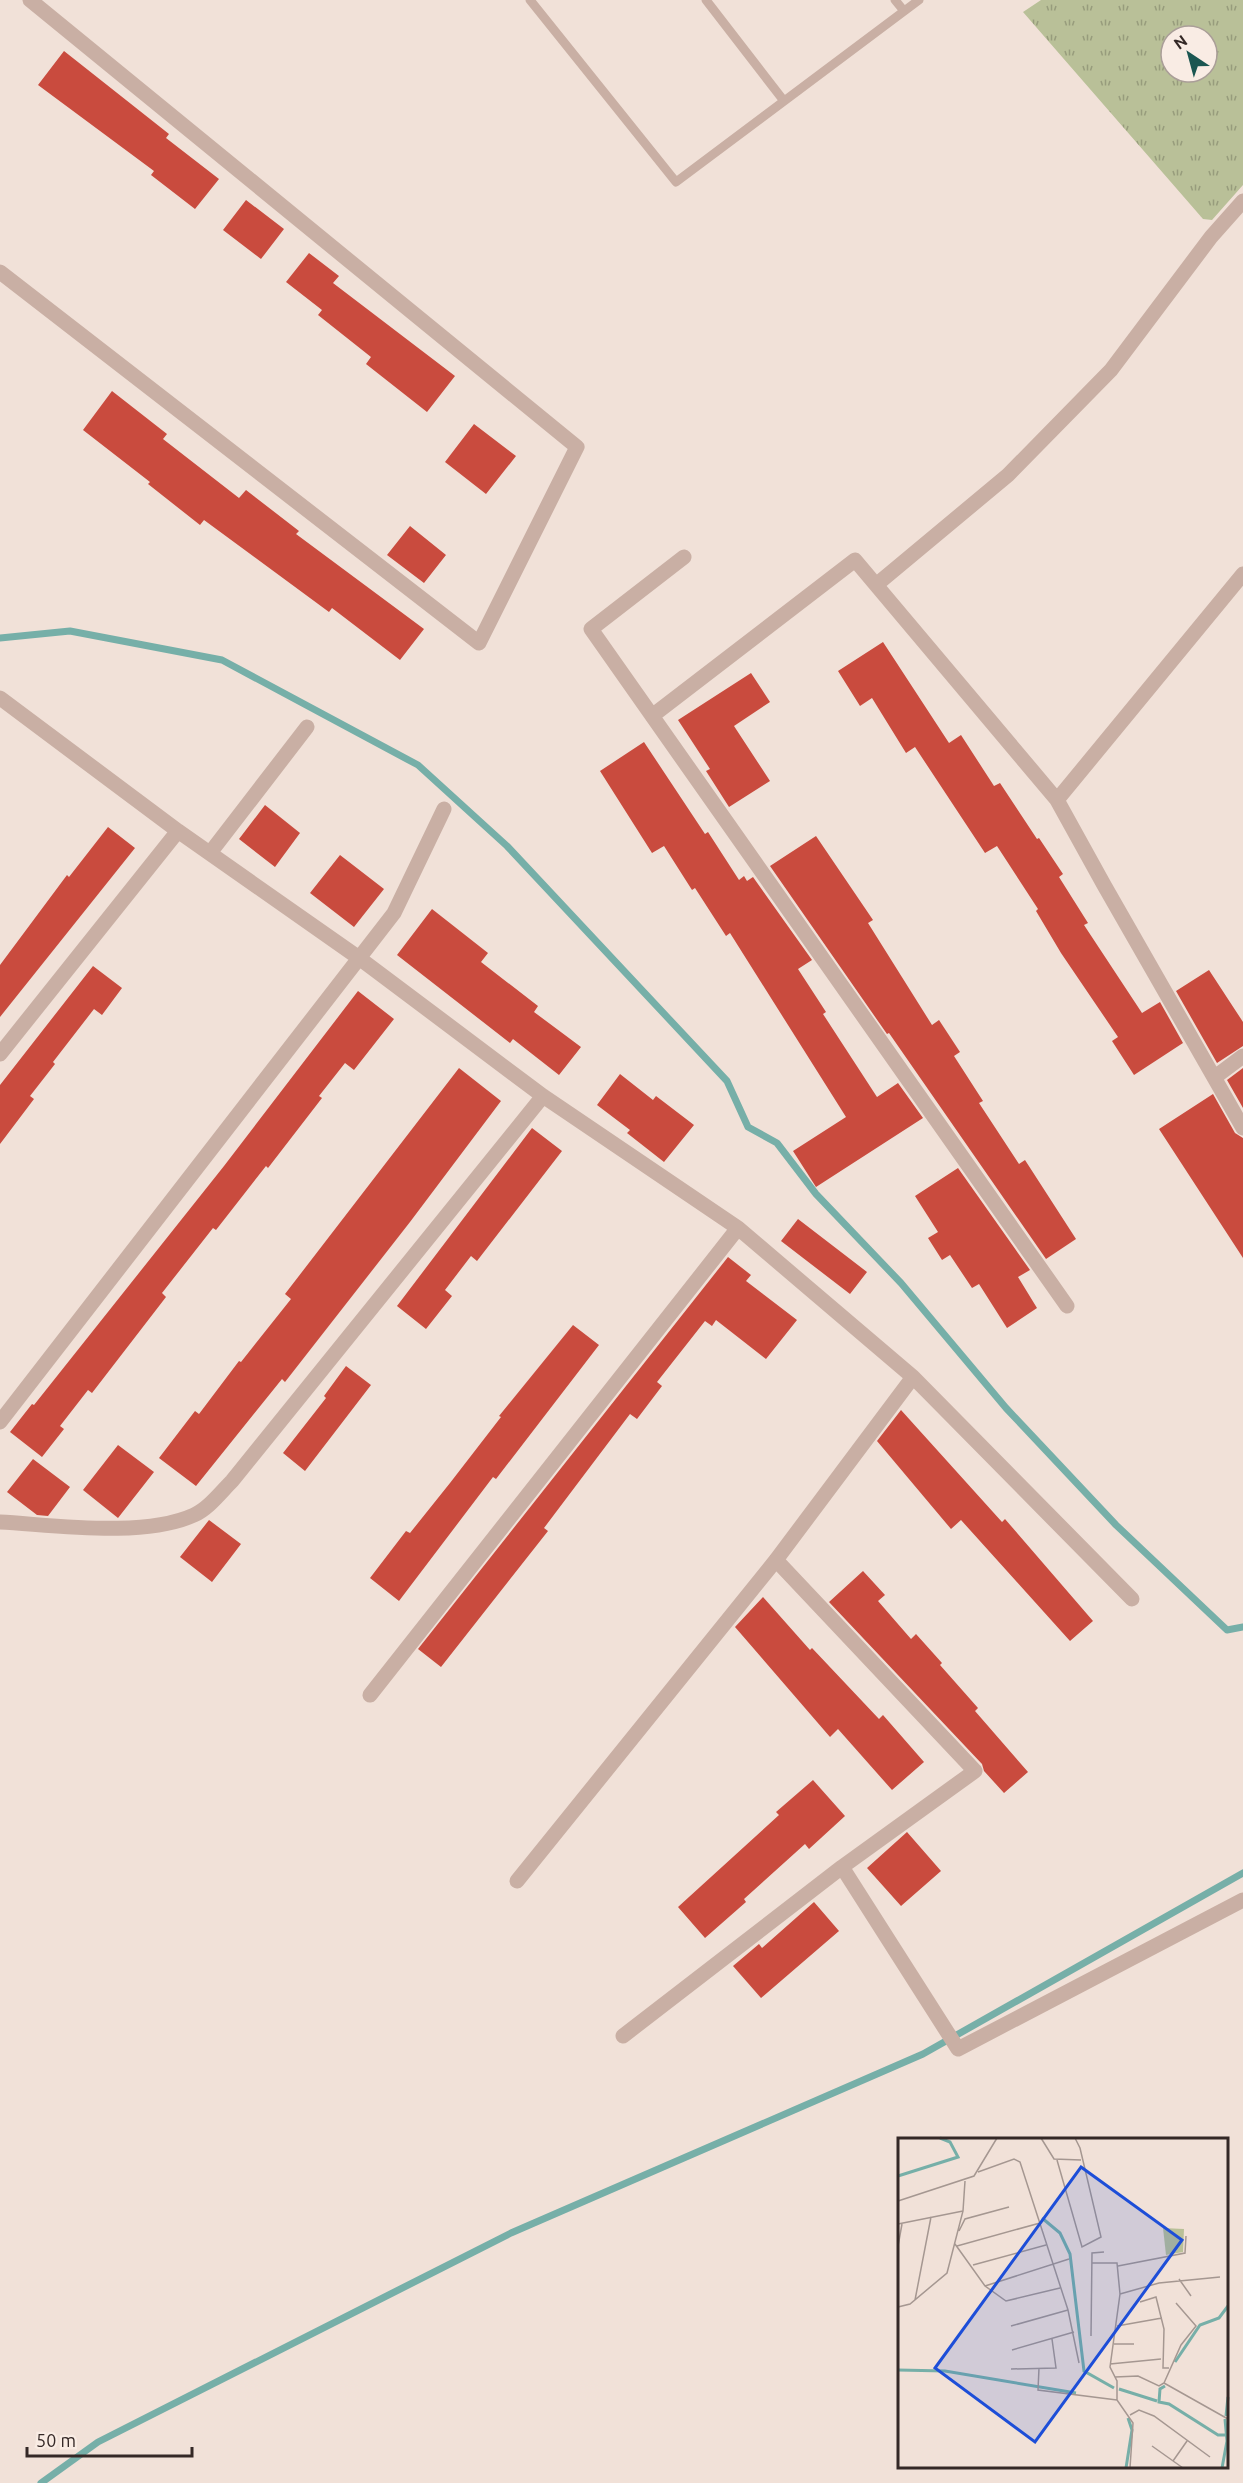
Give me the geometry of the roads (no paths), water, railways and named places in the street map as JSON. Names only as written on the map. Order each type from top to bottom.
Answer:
[{"type":"street","points":[[0,272],[479,644],[577,447],[30,0]]},
{"type":"street","points":[[876,585],[1008,475],[1111,370],[1211,237],[1243,201]]},
{"type":"street","points":[[684,557],[591,629],[1067,1306]]},
{"type":"street","points":[[652,716],[855,560],[1057,800],[1243,1128]]},
{"type":"street","points":[[1057,800],[1243,574]]},
{"type":"street","points":[[0,698],[178,831],[359,958],[543,1096],[738,1228],[913,1377],[1132,1599]]},
{"type":"street","points":[[210,853],[307,727]]},
{"type":"street","points":[[0,1422],[394,913],[444,809]]},
{"type":"street","points":[[0,1054],[178,831]]},
{"type":"street","points":[[1215,1077],[1243,1056]]},
{"type":"street","points":[[0,1522],[105,1529],[141,1527],[194,1515],[207,1507],[232,1481],[543,1096]]},
{"type":"street","points":[[370,1695],[738,1228]]},
{"type":"street","points":[[517,1881],[776,1560],[913,1377]]},
{"type":"street","points":[[623,2036],[842,1867],[975,1771],[776,1560]]},
{"type":"street","points":[[842,1867],[958,2049],[1243,1900]]},
{"type":"lane","points":[[530,0],[676,182],[919,0]]},
{"type":"lane","points":[[706,0],[784,101]]},
{"type":"lane","points":[[895,0],[904,11]]},
{"type":"waterway","points":[[0,638],[70,631],[222,660],[418,765],[507,846],[727,1081],[748,1127],[777,1143],[816,1194],[901,1283],[1006,1408],[1116,1525],[1227,1630],[1243,1627]]},
{"type":"waterway","points":[[41,2483],[98,2442],[511,2233],[923,2054],[1243,1873]]}]
